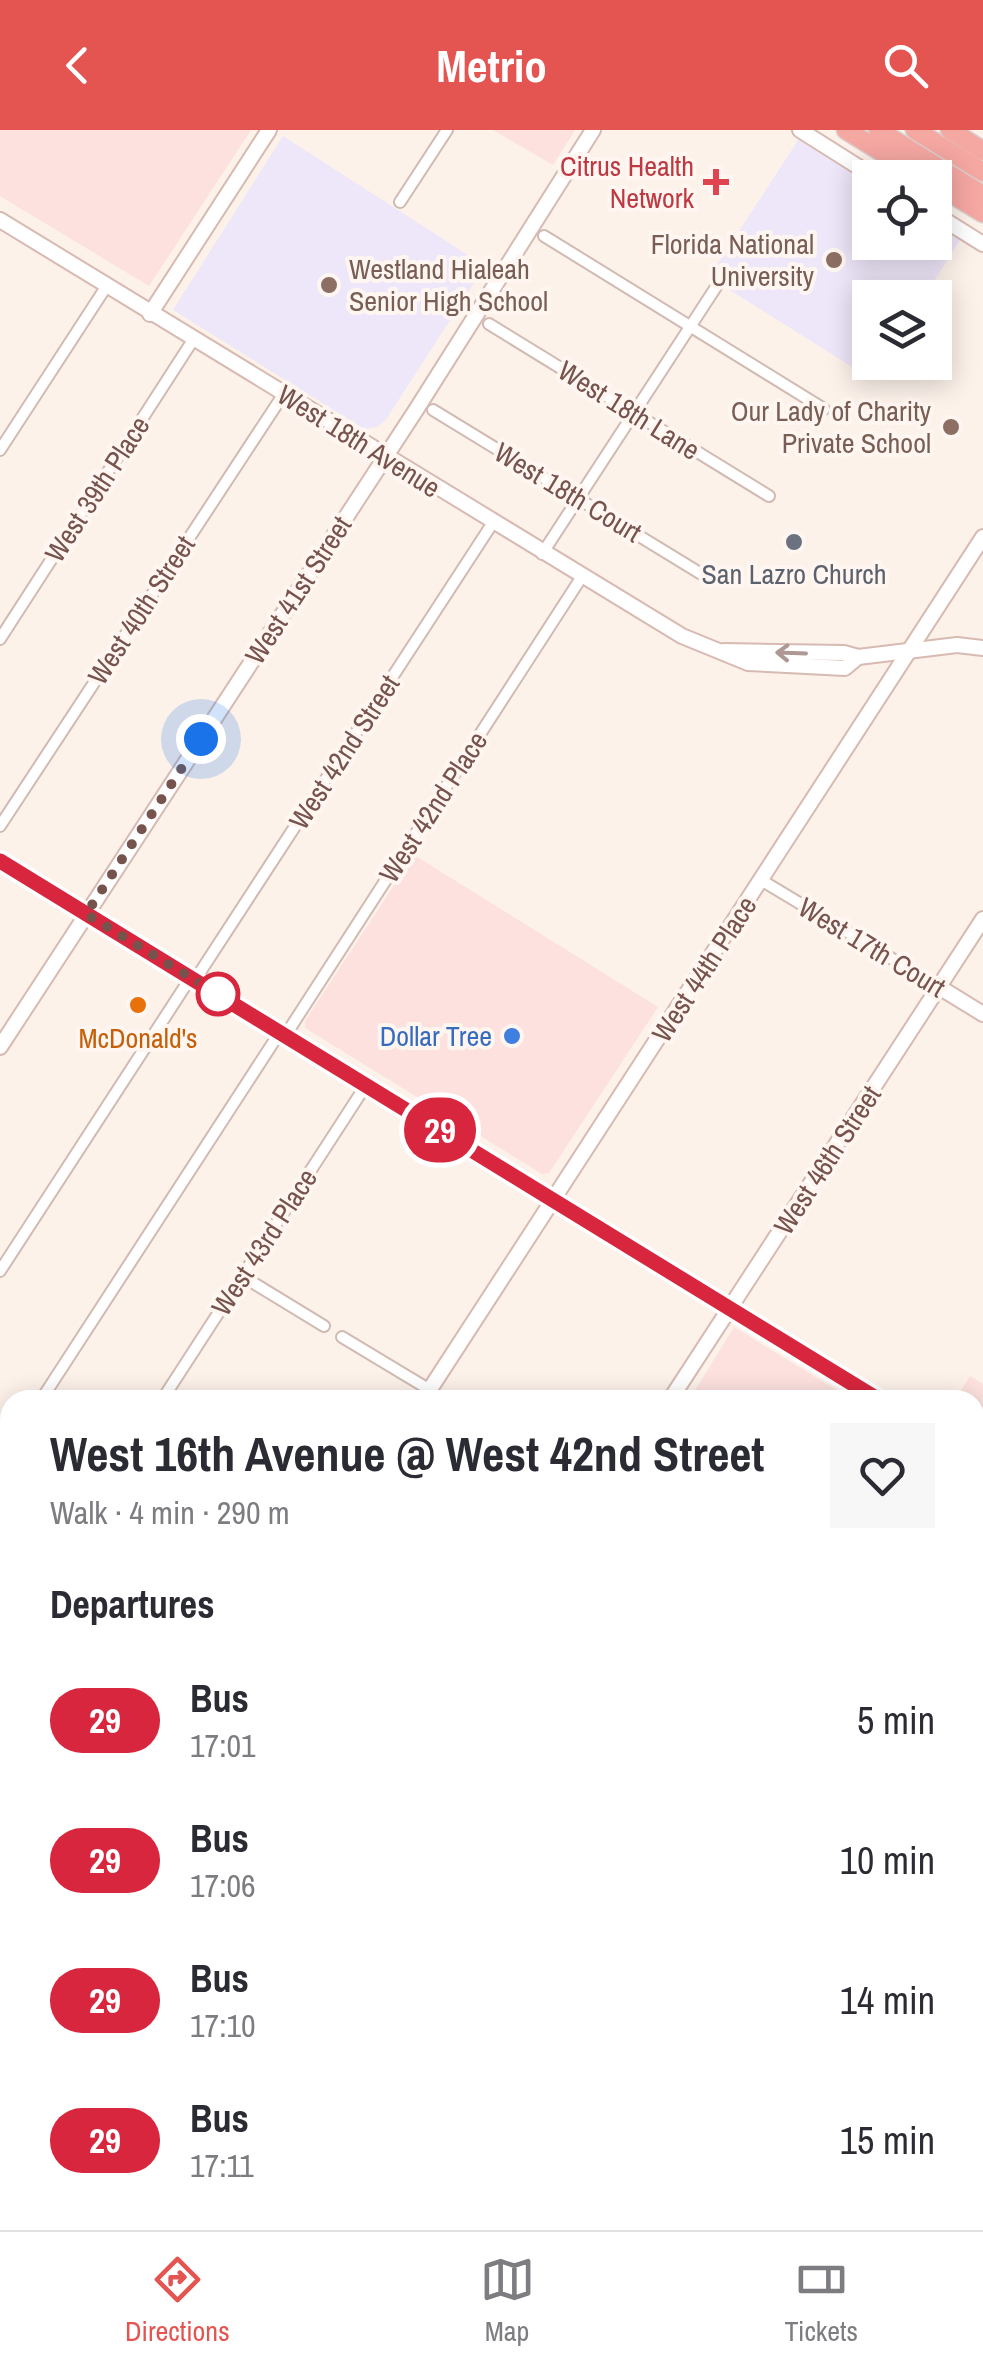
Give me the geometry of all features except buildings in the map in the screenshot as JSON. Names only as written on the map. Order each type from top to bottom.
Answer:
[{"type":"highway","points":[[846,130],[895,160]]},
{"type":"highway","points":[[878,130],[983,195]]},
{"type":"highway","points":[[916,130],[983,172]]},
{"type":"highway","points":[[950,130],[983,151]]},
{"type":"highway","points":[[962,130],[983,142]]},
{"type":"highway","points":[[952,194],[983,213]]},
{"type":"street","points":[[150,314],[269,130]]},
{"type":"street","points":[[400,202],[447,130]]},
{"type":"street","name":"West 41st Street","points":[[0,1047],[593,130]]},
{"type":"street","points":[[800,130],[852,163]]},
{"type":"street","name":"West 18th Avenue","points":[[0,220],[492,524],[682,636],[724,651],[844,652],[858,657],[910,651]]},
{"type":"street","points":[[952,225],[983,244]]},
{"type":"street","points":[[544,236],[824,409]]},
{"type":"street","points":[[0,450],[106,286]]},
{"type":"street","points":[[542,554],[716,287]]},
{"type":"street","name":"West 18th Lane","points":[[489,324],[769,496]]},
{"type":"street","name":"West 39th Place","points":[[0,639],[194,340]]},
{"type":"street","name":"West 40th Street","points":[[0,826],[283,395]]},
{"type":"street","name":"West 18th Court","points":[[433,410],[702,574]]},
{"type":"street","name":"West 42nd Street","points":[[0,1272],[492,524]]},
{"type":"street","name":"West 44th Place","points":[[430,1390],[983,537]]},
{"type":"street","name":"West 42nd Place","points":[[48,1390],[581,578]]},
{"type":"street","points":[[910,651],[983,648]]},
{"type":"street","points":[[0,860],[863,1390]]},
{"type":"street","name":"West 17th Court","points":[[761,880],[983,1014]]},
{"type":"street","name":"West 46th Street","points":[[677,1390],[983,919]]},
{"type":"street","name":"West 43rd Place","points":[[168,1390],[366,1085]]},
{"type":"street","points":[[242,1276],[324,1326]]},
{"type":"street","points":[[342,1337],[420,1390]]},
{"type":"shaded area","points":[[0,130],[251,130],[149,286],[0,196]]},
{"type":"shaded area","points":[[493,130],[575,130],[553,165]]},
{"type":"shaded area","name":"Westland Hialeah Senior High School","points":[[283,136],[485,266],[385,421],[377,427],[364,429],[173,310]]},
{"type":"shaded area","name":"Florida National University","points":[[799,139],[852,173],[852,260],[947,260],[935,280],[852,280],[852,367],[709,277]]},
{"type":"shaded area","name":"Florida National University","points":[[952,235],[960,240],[952,253]]},
{"type":"shaded area","points":[[414,855],[658,1007],[549,1173],[542,1174],[305,1028],[305,1021]]},
{"type":"shaded area","points":[[734,1327],[837,1390],[695,1390]]},
{"type":"shaded area","points":[[970,1376],[983,1384],[983,1390],[961,1390]]},
{"type":"bus line","name":"29","points":[[0,861],[863,1390]]},
{"type":"place","name":"Citrus Health Network","points":[[716,182]]},
{"type":"place","name":"Florida National University","points":[[834,260]]},
{"type":"place","name":"Westland Hialeah Senior High School","points":[[329,285]]},
{"type":"place","name":"Our Lady of Charity Private School","points":[[951,427]]},
{"type":"place","name":"San Lazro Church","points":[[794,542]]},
{"type":"place","name":"McDonald's","points":[[138,1005]]},
{"type":"place","name":"Dollar Tree","points":[[512,1036]]},
{"type":"route","points":[[201,739],[86,914],[229,1001],[218,994]]}]
